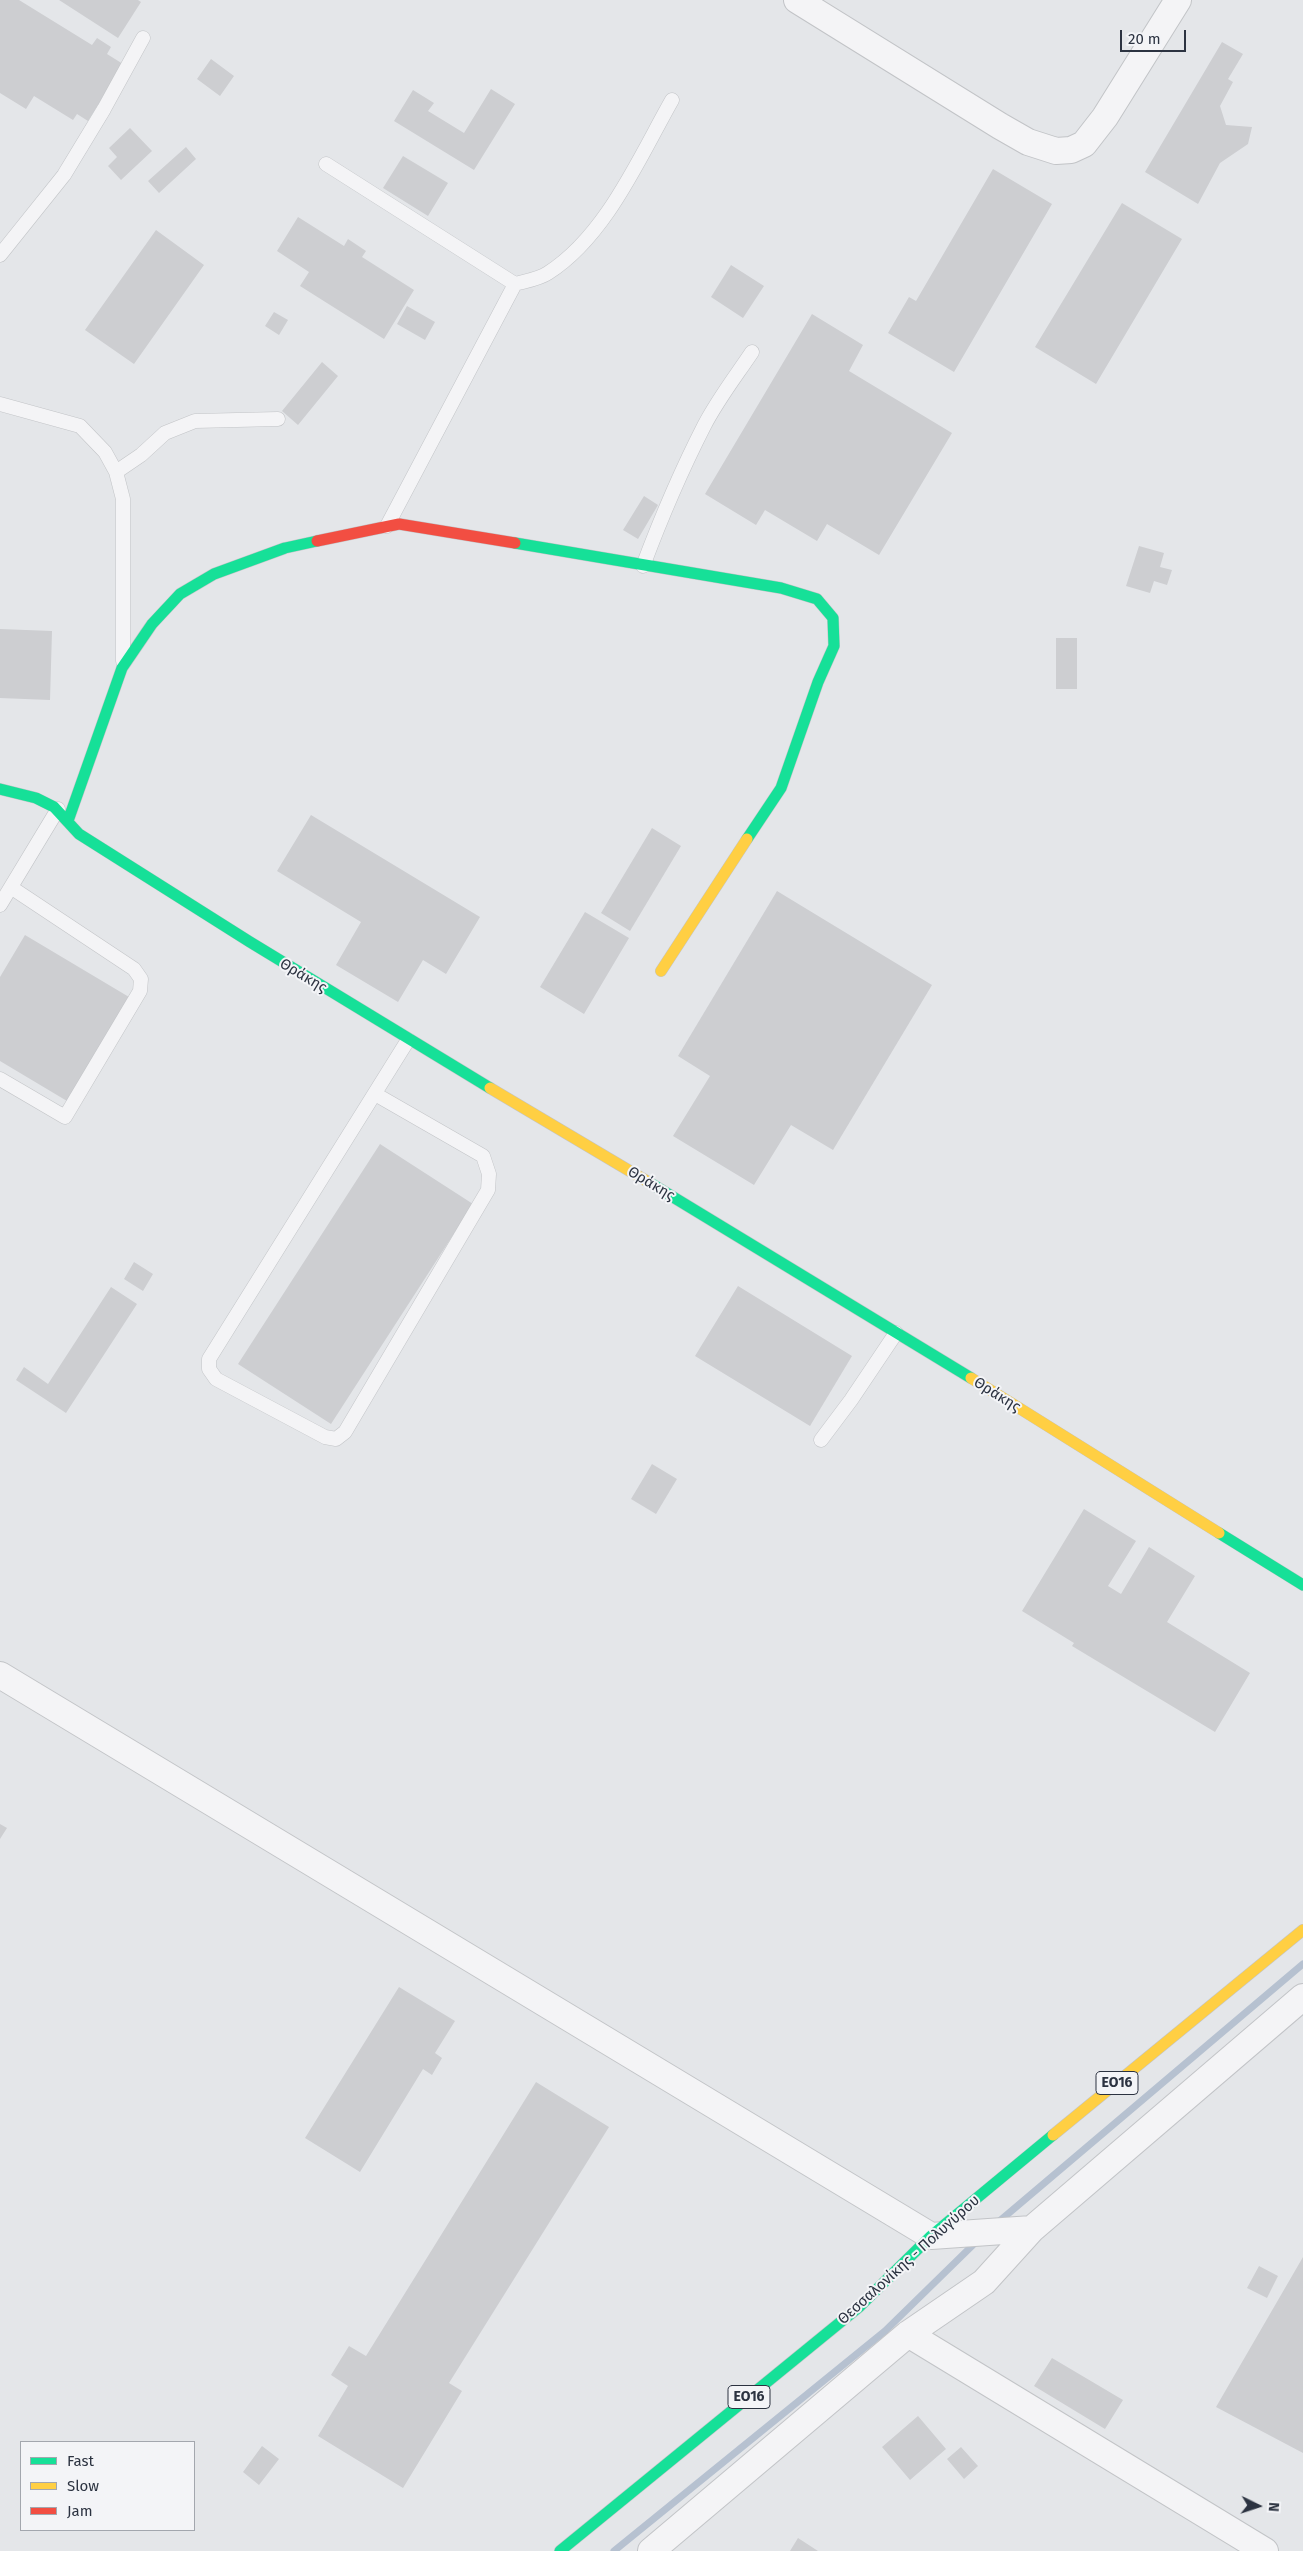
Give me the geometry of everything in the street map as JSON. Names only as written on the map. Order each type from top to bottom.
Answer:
[{"type":"street","points":[[797,0],[1000,126],[1028,142],[1056,151],[1071,150],[1084,144],[1105,117],[1178,0]]},
{"type":"street","points":[[63,814],[122,668],[152,624],[180,594],[214,574],[285,548],[399,524],[781,588],[817,599],[834,618],[834,646],[818,682],[781,788],[661,971]]},
{"type":"street","name":"Θράκης","points":[[0,789],[30,796],[63,814],[79,834],[218,924],[408,1040],[772,1256],[1303,1585]]},
{"type":"street","points":[[0,1675],[931,2236],[1032,2229]]},
{"type":"street","name":"Θεσσαλονίκης - Πολυγύρου","points":[[560,2551],[859,2307],[931,2236],[1303,1930]]},
{"type":"street","points":[[651,2551],[908,2334],[984,2282],[1032,2229],[1303,1997]]},
{"type":"street","points":[[908,2334],[1265,2551]]},
{"type":"lane","points":[[0,255],[64,175],[104,109],[143,38]]},
{"type":"lane","points":[[387,526],[515,284],[546,274],[570,257],[620,195],[672,100]]},
{"type":"lane","points":[[326,164],[515,284]]},
{"type":"lane","points":[[643,566],[665,508],[705,425],[728,385],[752,352]]},
{"type":"lane","points":[[0,404],[80,426],[104,452],[116,472],[123,499],[122,668]]},
{"type":"lane","points":[[116,472],[141,455],[165,433],[195,421],[278,419]]},
{"type":"lane","points":[[0,905],[63,814]]},
{"type":"lane","points":[[0,1079],[65,1117],[140,991],[141,979],[134,970],[12,888]]},
{"type":"lane","points":[[375,1094],[483,1156],[489,1174],[488,1190],[344,1432],[336,1438],[325,1437],[216,1379],[209,1369],[209,1360],[408,1040]]},
{"type":"lane","points":[[821,1440],[852,1400],[896,1332]]},
{"type":"building","points":[[0,0],[19,0],[92,45],[97,38],[111,47],[107,54],[123,64],[88,121],[77,114],[73,120],[34,96],[26,109],[0,93]]},
{"type":"building","points":[[59,0],[138,0],[141,2],[118,38]]},
{"type":"building","points":[[1222,42],[1243,54],[1228,79],[1233,82],[1220,106],[1226,125],[1252,127],[1248,144],[1220,163],[1198,204],[1145,172]]},
{"type":"building","points":[[211,59],[234,76],[220,96],[197,79]]},
{"type":"building","points":[[491,89],[515,104],[474,170],[394,121],[413,90],[434,103],[428,111],[464,133]]},
{"type":"building","points":[[130,128],[152,151],[121,180],[108,166],[117,157],[109,148]]},
{"type":"building","points":[[186,147],[196,159],[159,193],[148,181]]},
{"type":"building","points":[[403,156],[448,183],[428,216],[383,188]]},
{"type":"building","points":[[993,169],[1052,204],[954,372],[888,333],[909,297],[916,301]]},
{"type":"building","points":[[1122,203],[1182,239],[1096,384],[1035,347]]},
{"type":"building","points":[[298,217],[344,246],[348,239],[366,251],[362,257],[414,290],[384,339],[300,286],[309,272],[277,251]]},
{"type":"building","points":[[156,230],[204,265],[134,364],[85,330]]},
{"type":"building","points":[[731,265],[764,286],[743,318],[711,297]]},
{"type":"building","points":[[407,306],[435,322],[425,340],[397,324]]},
{"type":"building","points":[[274,312],[288,320],[279,335],[265,326]]},
{"type":"building","points":[[812,314],[863,345],[849,371],[952,433],[879,555],[827,524],[817,541],[765,510],[756,525],[705,494]]},
{"type":"building","points":[[322,362],[338,376],[298,425],[282,411]]},
{"type":"building","points":[[644,496],[658,505],[638,539],[623,530]]},
{"type":"building","points":[[1139,546],[1164,553],[1160,567],[1172,570],[1167,585],[1154,581],[1150,593],[1126,586]]},
{"type":"building","points":[[0,629],[52,631],[50,700],[0,698]]},
{"type":"building","points":[[1056,638],[1077,638],[1077,689],[1056,689]]},
{"type":"building","points":[[311,815],[480,917],[446,974],[423,960],[398,1002],[336,965],[361,922],[277,871]]},
{"type":"building","points":[[652,828],[681,846],[630,931],[601,913]]},
{"type":"building","points":[[777,891],[932,985],[833,1150],[791,1125],[754,1185],[673,1136],[710,1076],[678,1056]]},
{"type":"building","points":[[585,912],[629,938],[584,1014],[540,987]]},
{"type":"building","points":[[25,935],[129,997],[67,1101],[0,1061],[0,977]]},
{"type":"building","points":[[380,1144],[473,1204],[331,1424],[238,1364]]},
{"type":"building","points":[[134,1262],[153,1274],[143,1291],[124,1279]]},
{"type":"building","points":[[738,1286],[852,1356],[810,1426],[695,1356]]},
{"type":"building","points":[[111,1287],[137,1304],[66,1413],[16,1380],[24,1367],[48,1384]]},
{"type":"building","points":[[652,1464],[677,1479],[656,1514],[631,1499]]},
{"type":"building","points":[[1084,1509],[1136,1541],[1108,1586],[1121,1594],[1149,1547],[1195,1576],[1167,1622],[1250,1673],[1215,1732],[1072,1646],[1074,1643],[1022,1611]]},
{"type":"building","points":[[0,1824],[7,1828],[0,1839]]},
{"type":"building","points":[[399,1987],[455,2021],[435,2053],[442,2058],[432,2075],[423,2069],[360,2172],[305,2138]]},
{"type":"building","points":[[536,2082],[609,2127],[449,2383],[462,2391],[403,2488],[318,2436],[348,2386],[331,2375],[349,2346],[366,2356]]},
{"type":"building","points":[[1303,2257],[1303,2453],[1216,2407]]},
{"type":"building","points":[[1259,2266],[1278,2276],[1267,2298],[1247,2288]]},
{"type":"building","points":[[1052,2358],[1123,2400],[1105,2429],[1034,2386]]},
{"type":"building","points":[[918,2416],[946,2449],[910,2480],[882,2447]]},
{"type":"building","points":[[262,2446],[279,2459],[259,2485],[243,2472]]},
{"type":"building","points":[[961,2447],[978,2466],[964,2479],[947,2459]]},
{"type":"building","points":[[798,2538],[818,2551],[790,2551]]},
{"type":"waterway","points":[[996,2224],[1303,1964]]},
{"type":"waterway","points":[[614,2551],[885,2331],[977,2241]]},
{"type":"traffic: fast","points":[[69,818],[122,668],[152,624],[180,594],[214,574],[285,548],[317,541]]},
{"type":"traffic: fast","points":[[515,543],[781,588],[817,599],[833,618],[834,646],[818,682],[781,788],[747,839]]},
{"type":"traffic: fast","points":[[0,789],[36,798],[54,807],[79,834],[250,942],[490,1088]]},
{"type":"traffic: fast","points":[[650,1183],[971,1378]]},
{"type":"traffic: fast","points":[[1219,1533],[1303,1585]]},
{"type":"traffic: fast","points":[[560,2551],[859,2307],[931,2236],[1053,2135]]},
{"type":"traffic: slow","points":[[661,971],[747,839]]},
{"type":"traffic: slow","points":[[490,1088],[650,1183]]},
{"type":"traffic: slow","points":[[971,1378],[1219,1533]]},
{"type":"traffic: slow","points":[[1053,2135],[1303,1930]]},
{"type":"traffic: jam","points":[[317,541],[399,524],[515,543]]}]
